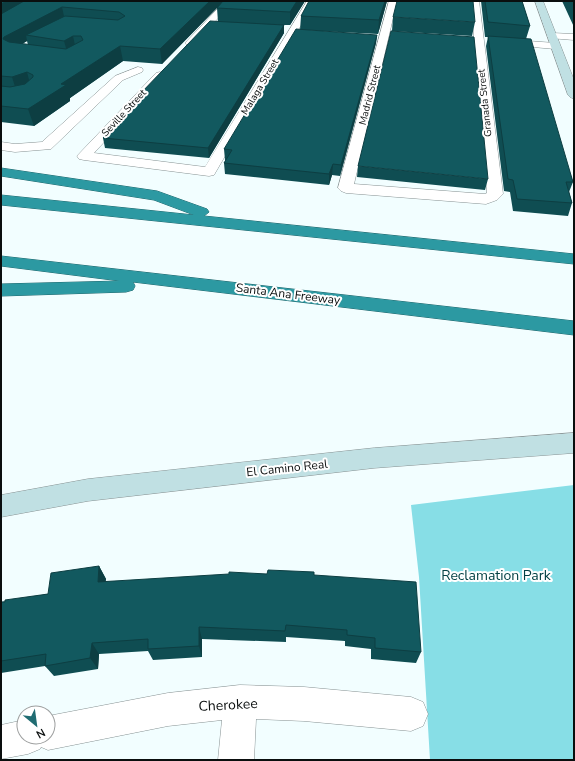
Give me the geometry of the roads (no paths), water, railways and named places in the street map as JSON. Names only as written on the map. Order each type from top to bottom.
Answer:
[{"type":"highway","points":[[1,172],[157,196],[234,224]]},
{"type":"highway","points":[[1,200],[574,259]]},
{"type":"highway","name":"Santa Ana Freeway","points":[[1,260],[574,328]]},
{"type":"highway","points":[[1,290],[205,284]]},
{"type":"street","points":[[180,54],[230,1]]},
{"type":"street","name":"Malaga Street","points":[[84,156],[209,172],[311,1]]},
{"type":"street","name":"Madrid Street","points":[[393,1],[346,188],[486,199]]},
{"type":"street","name":"Granada Street","points":[[475,1],[483,41],[495,194],[486,199]]},
{"type":"street","points":[[539,1],[574,95]]},
{"type":"street","points":[[207,26],[222,26]]},
{"type":"street","points":[[483,41],[554,41],[574,37]]},
{"type":"street","name":"Seville Street","points":[[84,156],[169,65]]},
{"type":"street","points":[[1,146],[14,148],[46,146],[119,78],[138,70]]},
{"type":"street","name":"El Camino Real","points":[[1,506],[88,490],[358,460],[574,444]]},
{"type":"street","points":[[236,760],[240,702]]},
{"type":"street","name":"Cherokee","points":[[56,731],[172,709],[240,702],[307,705],[411,714]]},
{"type":"street","points":[[1,742],[16,739]]},
{"type":"park label","name":"Reclamation Park","points":[[496,575]]}]
